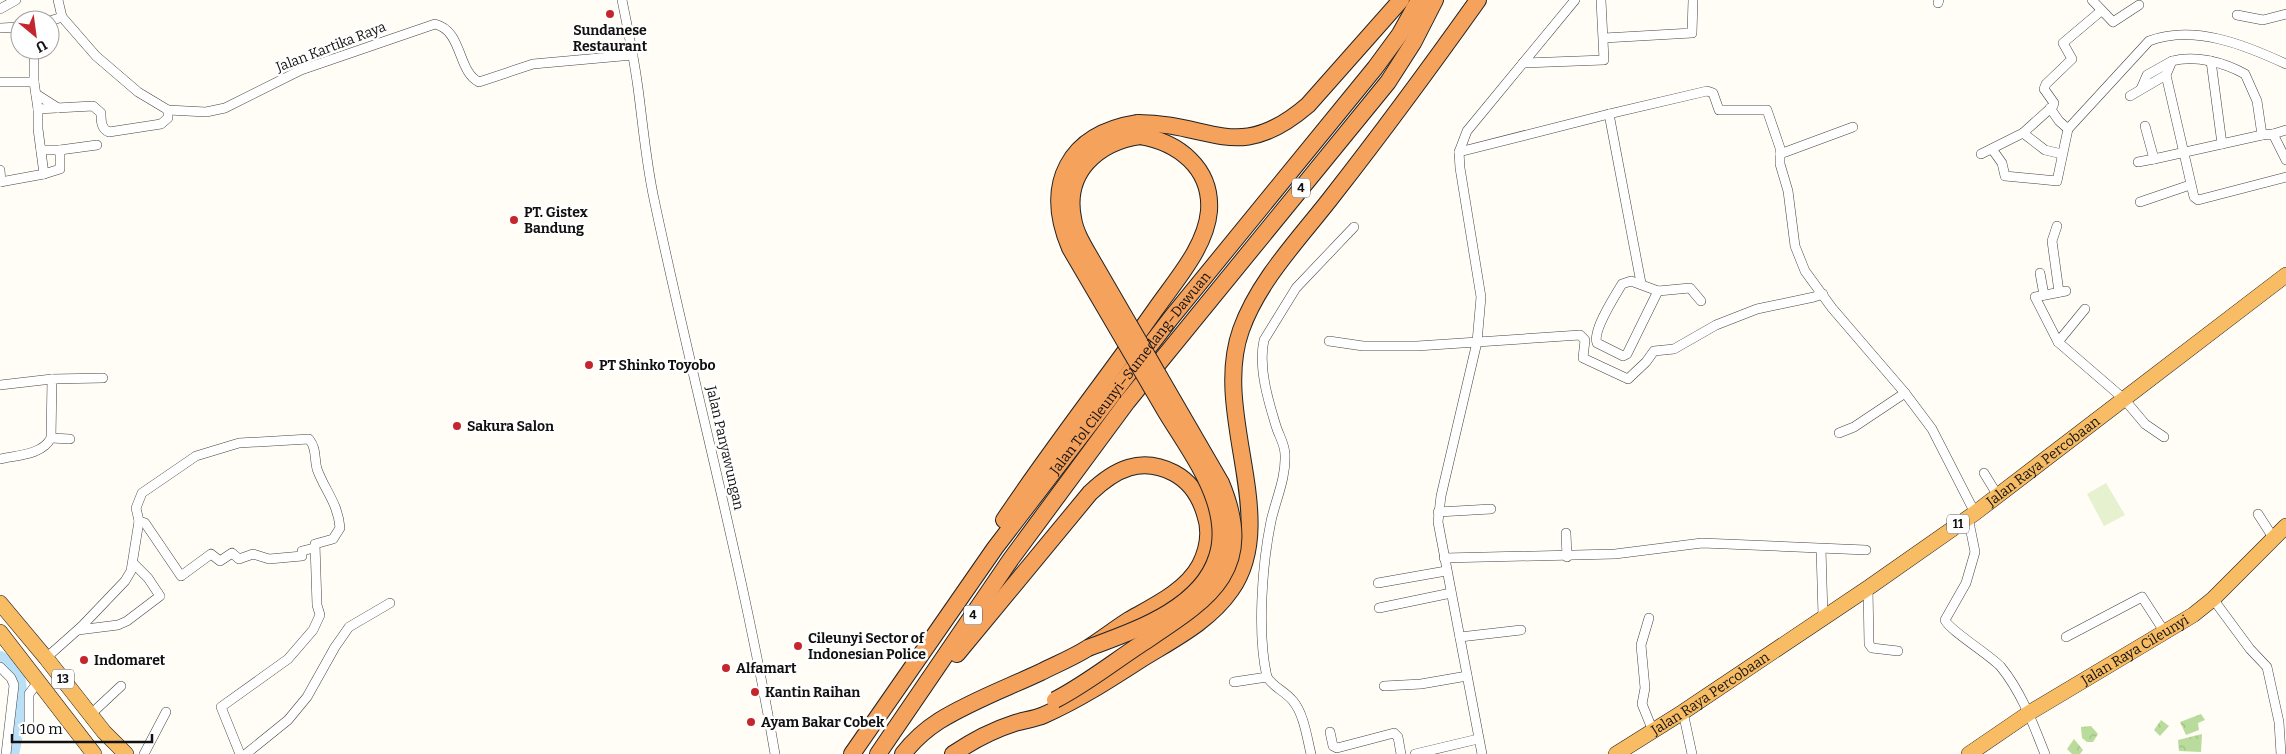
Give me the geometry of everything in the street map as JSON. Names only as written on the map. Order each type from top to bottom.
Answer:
[{"type":"highway","points":[[952,754],[983,736],[1017,722],[1088,682],[1199,604],[1221,581],[1229,563],[1232,549],[1233,522],[1229,502],[1222,484],[1090,257],[1073,218],[1072,198],[1075,180],[1084,165],[1106,145],[1154,123],[1228,138],[1252,136],[1273,130],[1291,119],[1308,105],[1401,0]]},
{"type":"highway","name":"Jalan Tol Cileunyi–Sumedang–Dawuan","points":[[1042,476],[1375,68],[1400,34],[1419,0]]},
{"type":"highway","name":"Jalan Tol Cileunyi–Sumedang–Dawuan","points":[[882,748],[1011,559],[1064,490],[1132,395],[1388,82],[1413,43],[1435,0]]},
{"type":"highway","points":[[1017,722],[1044,715],[1078,698],[1178,636],[1216,609],[1231,591],[1242,573],[1248,547],[1249,506],[1232,384],[1237,345],[1248,315],[1279,266],[1403,105],[1478,0]]},
{"type":"highway","points":[[852,754],[880,711],[1042,476],[1185,266],[1205,228],[1209,212],[1209,199],[1204,181],[1196,164],[1170,144],[1139,130],[1117,126],[1099,134],[1072,158],[1058,193],[1062,229],[1070,248],[1205,477],[1220,520],[1221,540],[1217,558],[1209,575],[1198,589],[1183,602],[1134,630],[1088,648],[939,721],[922,734],[903,754]]},
{"type":"highway","name":"Jalan Raya Percobaan","points":[[1616,754],[1683,712],[1823,616],[1868,588],[1998,496],[2286,275]]},
{"type":"highway","points":[[882,748],[1090,493],[1112,474],[1134,465],[1150,465],[1166,469],[1180,476],[1193,488],[1202,504],[1209,536],[1203,559],[1190,579],[1176,591],[1088,648]]},
{"type":"highway","name":"Jalan Raya Cileunyi","points":[[1970,754],[2028,713],[2164,631],[2213,599],[2286,526]]},
{"type":"highway","name":"13","points":[[0,603],[90,715],[126,754]]},
{"type":"highway","name":"13","points":[[0,632],[94,754]]},
{"type":"highway","points":[[917,754],[961,715],[995,693]]},
{"type":"street","points":[[0,8],[16,0]]},
{"type":"street","name":"Jalan Kartika Raya","points":[[58,0],[62,17],[96,56],[138,92],[168,110],[206,112],[225,108],[301,70],[435,24],[449,31],[471,75],[479,82],[534,64],[632,54]]},
{"type":"street","name":"Jalan Panyawungan","points":[[622,0],[654,198],[718,476],[763,684],[775,754]]},
{"type":"street","points":[[1482,754],[1446,571],[1438,512],[1477,342],[1481,290],[1460,168],[1459,152],[1466,132],[1576,0]]},
{"type":"street","points":[[1564,14],[1580,0]]},
{"type":"street","points":[[1523,63],[1602,61],[1604,59],[1604,38],[1601,0]]},
{"type":"street","points":[[1604,38],[1692,32],[1693,0]]},
{"type":"street","points":[[2092,0],[2110,20],[2116,22],[2139,5]]},
{"type":"street","points":[[1981,154],[2023,133],[2050,108],[2054,103],[2044,89],[2046,84],[2072,59],[2063,43],[2101,11]]},
{"type":"street","points":[[2237,15],[2263,20],[2286,14]]},
{"type":"street","points":[[1992,149],[2002,163],[2005,176],[2057,181],[2068,128],[2149,41],[2162,36],[2196,33],[2286,64]]},
{"type":"street","points":[[2141,89],[2146,75],[2172,61],[2188,57],[2210,61],[2245,74],[2257,101],[2262,135]]},
{"type":"street","points":[[34,61],[40,150],[44,174]]},
{"type":"street","points":[[2172,61],[2166,75],[2194,197],[2198,200],[2286,177]]},
{"type":"street","points":[[2210,61],[2222,144]]},
{"type":"street","points":[[2130,96],[2166,75]]},
{"type":"street","points":[[0,82],[34,82]]},
{"type":"street","points":[[1459,152],[1609,114],[1711,91],[1719,110],[1767,110],[1777,137],[1780,164],[1788,191],[1795,246],[1805,271],[1832,308],[1905,393],[1932,429],[1971,515],[1975,552],[1966,583],[1945,620],[1947,624],[1961,633],[2000,666],[2028,713],[2045,754]]},
{"type":"street","points":[[36,94],[58,108]]},
{"type":"street","points":[[38,109],[93,106],[101,114],[104,130],[109,132],[161,124],[168,118],[168,110]]},
{"type":"street","points":[[2050,108],[2059,121],[2068,128]]},
{"type":"street","points":[[1609,114],[1641,283]]},
{"type":"street","points":[[2145,126],[2154,159]]},
{"type":"street","points":[[1780,154],[1854,127]]},
{"type":"street","points":[[2138,162],[2286,130]]},
{"type":"street","points":[[2023,133],[2045,150],[2062,154]]},
{"type":"street","points":[[2273,134],[2286,160]]},
{"type":"street","points":[[40,150],[60,150],[97,145]]},
{"type":"street","points":[[0,170],[0,182],[60,169],[60,150]]},
{"type":"street","points":[[2140,202],[2190,185]]},
{"type":"street","points":[[2057,226],[2052,240],[2062,292],[2035,297],[2058,342],[2124,399],[2145,424],[2164,437]]},
{"type":"street","points":[[1311,754],[1294,702],[1273,685],[1267,677],[1262,654],[1265,559],[1274,509],[1282,486],[1285,453],[1268,399],[1262,349],[1264,340],[1296,288],[1354,227]]},
{"type":"street","points":[[2040,273],[2044,295]]},
{"type":"street","points":[[1658,291],[1627,354],[1623,356],[1597,343],[1595,338],[1597,329],[1622,284],[1631,281],[1641,283],[1658,291],[1690,288],[1701,302]]},
{"type":"street","points":[[1329,341],[1363,346],[1477,342],[1580,335],[1585,340],[1583,358],[1628,379],[1646,362],[1654,351],[1674,349],[1716,326],[1757,309],[1823,294]]},
{"type":"street","points":[[2058,342],[2085,309]]},
{"type":"street","points":[[0,384],[52,379],[103,378]]},
{"type":"street","points":[[0,459],[35,452],[46,447],[51,438],[52,379]]},
{"type":"street","points":[[1838,433],[1854,427],[1905,393]]},
{"type":"street","points":[[51,438],[70,439]]},
{"type":"street","points":[[46,658],[78,630],[125,581],[133,563],[139,521],[136,508],[142,493],[196,456],[239,443],[306,438],[314,448],[317,469],[335,503],[340,528],[333,539],[315,544],[318,579],[317,605],[320,615],[313,630],[288,659],[221,707],[240,754]]},
{"type":"street","points":[[1984,473],[1998,496]]},
{"type":"street","points":[[1438,512],[1491,509]]},
{"type":"street","points":[[2258,514],[2274,539]]},
{"type":"street","points":[[139,521],[145,522],[181,576],[211,554],[220,561],[232,552],[239,559],[253,554],[269,559],[302,556],[302,551],[314,548]]},
{"type":"street","points":[[1566,533],[1567,557]]},
{"type":"street","points":[[1444,558],[1567,557],[1634,552],[1702,543],[1866,550]]},
{"type":"street","points":[[1821,549],[1823,616]]},
{"type":"street","points":[[78,630],[118,625],[127,621],[160,596],[148,578],[133,563]]},
{"type":"street","points":[[1378,583],[1446,571]]},
{"type":"street","points":[[1868,588],[1869,644],[1872,648],[1898,651]]},
{"type":"street","points":[[1380,608],[1451,593]]},
{"type":"street","points":[[2066,637],[2142,597],[2164,631]]},
{"type":"street","points":[[2213,599],[2250,649],[2267,667],[2279,722],[2281,754]]},
{"type":"street","points":[[246,754],[288,720],[308,697],[335,647],[349,627],[390,603]]},
{"type":"street","points":[[1649,618],[1641,645],[1645,688],[1642,704],[1653,731]]},
{"type":"street","points":[[1460,637],[1521,630]]},
{"type":"street","points":[[0,667],[11,678],[14,686],[6,754]]},
{"type":"street","points":[[1384,686],[1421,684],[1468,676]]},
{"type":"street","points":[[1234,682],[1267,677]]},
{"type":"street","points":[[29,726],[29,694],[38,682]]},
{"type":"street","points":[[90,715],[121,686]]},
{"type":"street","points":[[144,754],[166,712]]},
{"type":"street","points":[[1683,712],[1692,754]]},
{"type":"street","points":[[1330,732],[1333,746],[1337,748],[1394,733],[1398,737],[1401,754]]},
{"type":"street","points":[[1415,754],[1478,739]]},
{"type":"green space","points":[[2106,483],[2125,515],[2104,526],[2087,494]]},
{"type":"green space","points":[[2201,714],[2205,720],[2198,723],[2199,730],[2186,735],[2180,722]]},
{"type":"green space","points":[[2161,720],[2169,726],[2160,736],[2154,730]]},
{"type":"green space","points":[[2091,726],[2098,734],[2093,742],[2087,742],[2082,738],[2081,727]]},
{"type":"green space","points":[[2202,734],[2201,752],[2179,751],[2178,740]]},
{"type":"green space","points":[[2074,739],[2083,750],[2080,754],[2072,754],[2067,749]]},
{"type":"waterway","points":[[0,659],[15,674],[18,683],[18,715],[11,754]]},
{"type":"place","name":"Sundanese Restaurant","points":[[610,14]]},
{"type":"place","name":"PT. Gistex Bandung","points":[[514,220]]},
{"type":"place","name":"PT Shinko Toyobo","points":[[589,365]]},
{"type":"place","name":"Sakura Salon","points":[[457,426]]},
{"type":"place","name":"Cileunyi Sector of Indonesian Police","points":[[798,646]]},
{"type":"place","name":"Indomaret","points":[[84,660]]},
{"type":"place","name":"Alfamart","points":[[726,668]]},
{"type":"place","name":"Kantin Raihan","points":[[755,692]]},
{"type":"place","name":"Ayam Bakar Cobek","points":[[751,722]]}]
